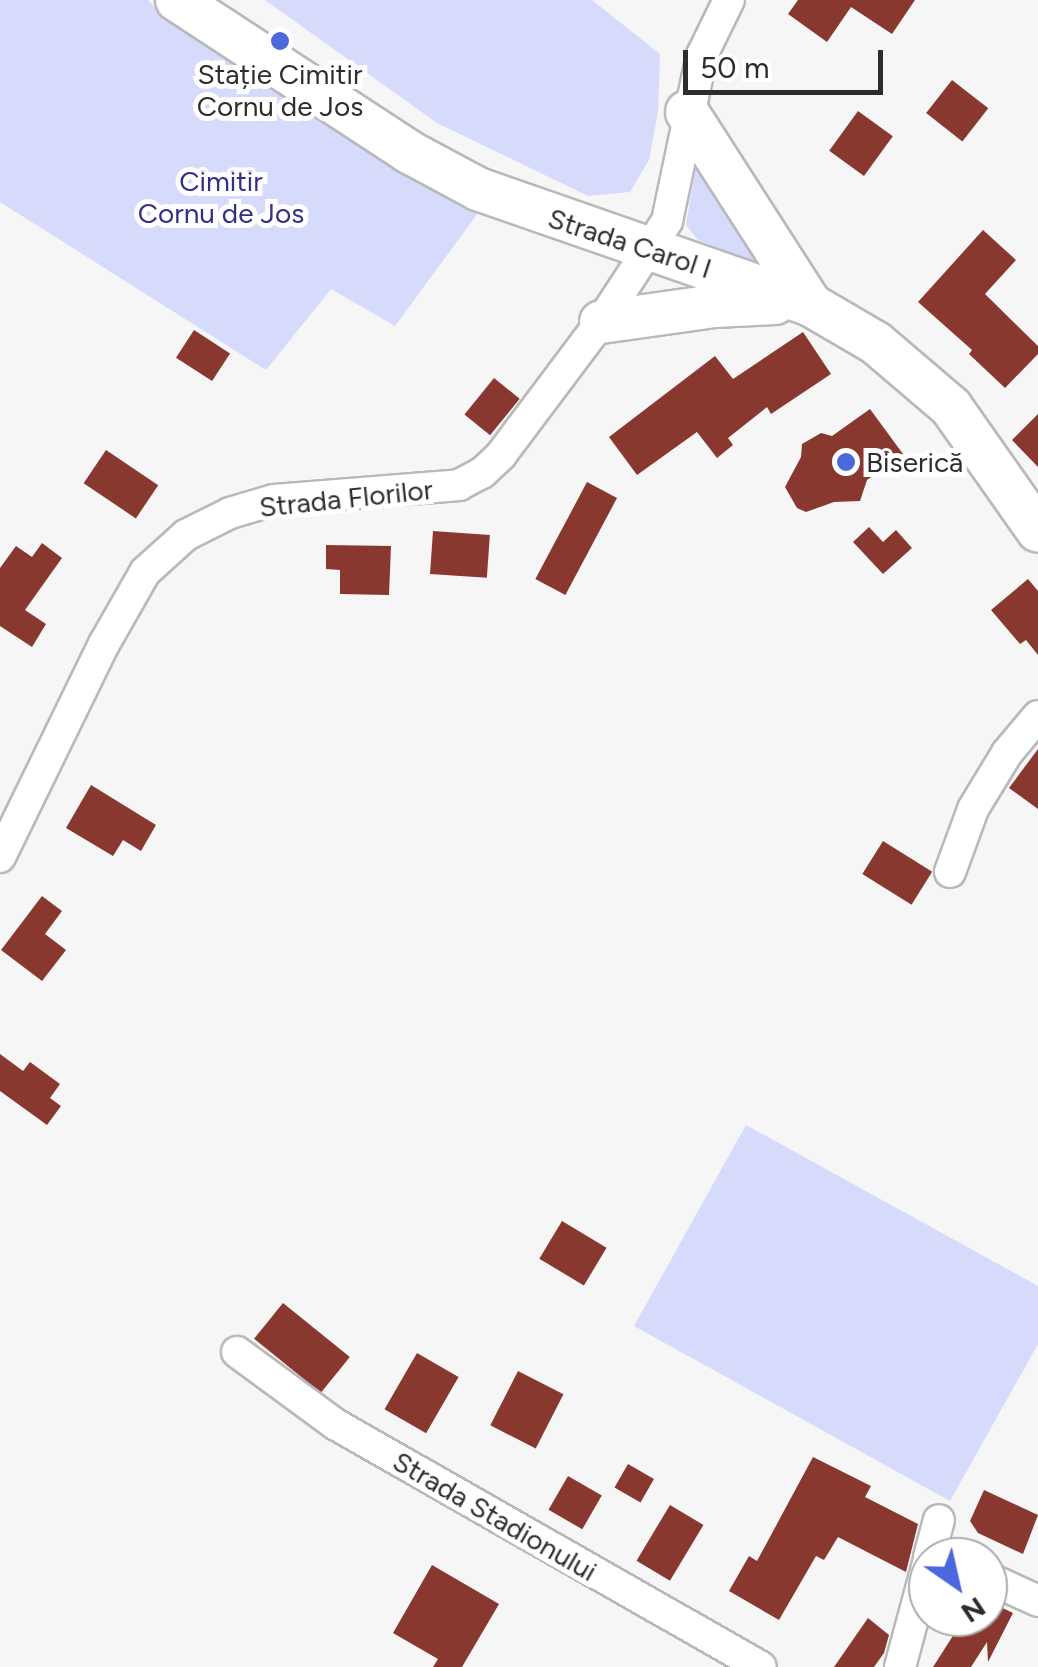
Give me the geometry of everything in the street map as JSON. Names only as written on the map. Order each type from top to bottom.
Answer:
[{"type":"main road","name":"Strada Carol I","points":[[176,0],[448,175],[501,200],[811,305],[876,343],[950,407],[1038,531]]},
{"type":"main road","points":[[687,112],[811,305]]},
{"type":"main road","points":[[602,322],[715,306],[811,305]]},
{"type":"street","name":"Strada Florilor","points":[[0,856],[112,630],[145,572],[186,535],[230,513],[274,500],[440,488],[482,473],[501,455],[602,322],[667,221],[702,55],[728,0]]},
{"type":"street","points":[[950,872],[974,808],[1006,754],[1038,716]]},
{"type":"street","name":"Strada Stadionului","points":[[237,1352],[336,1424],[761,1667]]},
{"type":"street","points":[[936,1537],[939,1520]]},
{"type":"street","points":[[1008,1587],[1038,1601]]},
{"type":"street","points":[[900,1667],[909,1637]]},
{"type":"green space","name":"Cimitir Cornu de Jos","points":[[0,0],[148,0],[164,18],[478,213],[395,326],[331,289],[266,370],[0,202]]},
{"type":"green space","points":[[265,0],[592,0],[660,54],[658,112],[649,160],[630,192],[588,196],[437,123]]},
{"type":"green space","points":[[698,152],[764,266],[698,240],[686,225]]},
{"type":"green space","points":[[746,1125],[1038,1286],[1038,1344],[950,1501],[634,1326]]},
{"type":"building","points":[[798,0],[915,0],[892,34],[851,7],[827,42],[788,14]]},
{"type":"building","points":[[952,80],[988,108],[962,141],[926,113]]},
{"type":"building","points":[[858,111],[893,136],[864,176],[829,151]]},
{"type":"building","points":[[983,230],[1016,260],[985,294],[1038,346],[1038,354],[1005,388],[969,354],[972,350],[918,302]]},
{"type":"building","points":[[194,330],[230,353],[212,381],[176,358]]},
{"type":"building","points":[[803,332],[831,374],[771,414],[767,407],[728,438],[733,445],[717,458],[697,432],[637,475],[609,437],[715,356],[733,379]]},
{"type":"building","points":[[494,378],[520,399],[490,435],[464,415]]},
{"type":"building","name":"Biserică","points":[[870,409],[903,454],[867,480],[860,501],[834,502],[806,512],[797,508],[785,487],[801,457],[802,444],[821,433],[832,436]]},
{"type":"building","points":[[1038,414],[1038,467],[1012,440]]},
{"type":"building","points":[[106,450],[158,485],[136,518],[84,483]]},
{"type":"building","points":[[587,482],[617,498],[565,595],[535,579]]},
{"type":"building","points":[[869,527],[883,542],[896,530],[912,548],[883,574],[853,542]]},
{"type":"building","points":[[433,531],[490,535],[487,578],[430,574]]},
{"type":"building","points":[[42,543],[62,558],[25,610],[46,624],[32,647],[0,626],[0,568],[16,546],[32,557]]},
{"type":"building","points":[[326,545],[391,546],[389,595],[340,594],[340,570],[326,569]]},
{"type":"building","points":[[1028,579],[1038,591],[1038,655],[1026,640],[1020,644],[991,610]]},
{"type":"building","points":[[1038,749],[1038,809],[1009,788]]},
{"type":"building","points":[[91,785],[156,825],[141,851],[123,840],[113,856],[66,828]]},
{"type":"building","points":[[883,841],[932,872],[912,905],[862,874]]},
{"type":"building","points":[[42,896],[62,911],[45,934],[66,950],[42,981],[1,950]]},
{"type":"building","points":[[0,1054],[23,1071],[30,1062],[60,1084],[50,1098],[61,1106],[47,1125],[0,1091]]},
{"type":"building","points":[[562,1221],[607,1248],[584,1285],[539,1259]]},
{"type":"building","points":[[283,1303],[350,1357],[321,1393],[254,1339]]},
{"type":"building","points":[[417,1353],[459,1377],[426,1433],[384,1409]]},
{"type":"building","points":[[518,1371],[563,1394],[536,1449],[490,1425]]},
{"type":"building","points":[[813,1457],[871,1486],[865,1497],[918,1524],[915,1537],[908,1537],[906,1572],[838,1537],[824,1560],[816,1556],[779,1620],[729,1591],[749,1556],[757,1561]]},
{"type":"building","points":[[628,1464],[654,1479],[640,1502],[614,1487]]},
{"type":"building","points":[[568,1476],[602,1496],[582,1529],[548,1510]]},
{"type":"building","points":[[984,1490],[1038,1515],[1023,1554],[1008,1547],[1008,1537],[987,1537],[978,1533],[970,1521]]},
{"type":"building","points":[[670,1505],[703,1525],[670,1581],[637,1561]]},
{"type":"building","points":[[432,1565],[499,1604],[462,1667],[433,1667],[438,1659],[393,1633]]},
{"type":"building","points":[[868,1618],[889,1635],[884,1653],[874,1667],[834,1667]]},
{"type":"building","points":[[952,1637],[1001,1637],[988,1662],[987,1642],[971,1667],[933,1667]]},
{"type":"place","name":"Stație Cimitir Cornu de Jos","points":[[280,41]]},
{"type":"place","name":"Biserică","points":[[846,462]]}]
